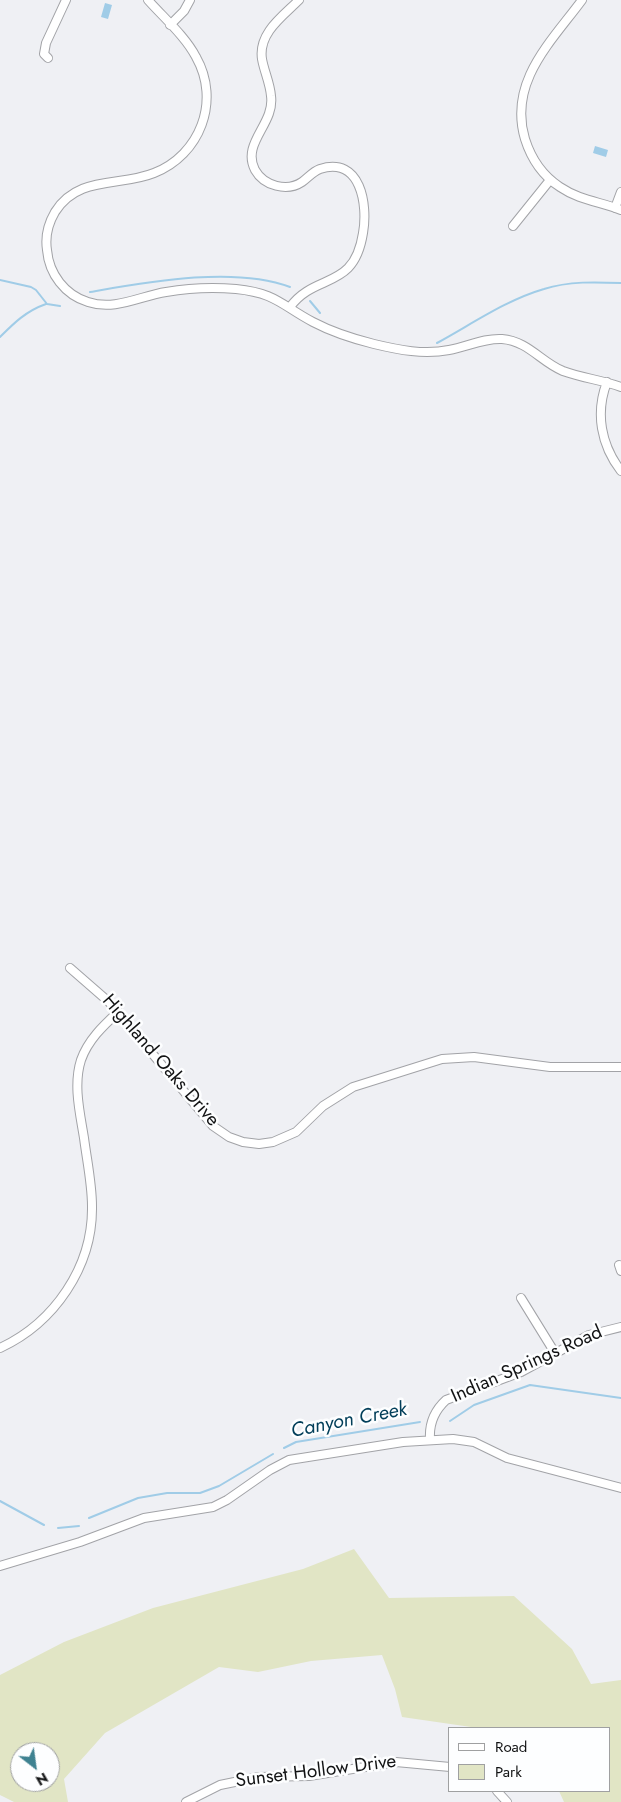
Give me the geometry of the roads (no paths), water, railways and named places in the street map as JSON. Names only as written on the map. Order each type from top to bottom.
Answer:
[{"type":"street","points":[[48,58],[44,54],[46,43],[66,0]]},
{"type":"street","points":[[148,0],[196,56],[205,78],[206,109],[199,132],[185,153],[165,169],[148,176],[88,186],[63,202],[53,216],[46,238],[51,268],[59,282],[69,292],[95,304],[115,304],[167,292],[210,288],[256,292],[275,298],[312,321],[334,331],[373,344],[401,350],[437,352],[488,340],[509,340],[528,346],[565,372],[621,387]]},
{"type":"street","points":[[170,25],[184,10],[190,0]]},
{"type":"street","points":[[290,307],[303,292],[333,280],[348,268],[361,244],[365,217],[360,187],[355,179],[344,171],[332,167],[320,169],[298,184],[280,186],[261,178],[252,163],[252,147],[267,121],[272,101],[262,56],[264,39],[270,29],[299,0]]},
{"type":"street","points":[[582,0],[532,67],[523,92],[521,123],[526,144],[537,164],[550,180],[575,196],[618,209],[621,192]]},
{"type":"street","points":[[513,226],[550,180]]},
{"type":"street","points":[[607,382],[602,398],[602,432],[607,448],[621,471]]},
{"type":"street","name":"Highland Oaks Drive","points":[[70,968],[91,984],[118,1012],[213,1126],[229,1137],[251,1143],[273,1142],[291,1135],[323,1106],[353,1087],[442,1059],[474,1056],[550,1067],[621,1067]]},
{"type":"street","points":[[0,1348],[19,1338],[46,1316],[66,1292],[84,1257],[90,1230],[92,1208],[78,1100],[78,1076],[81,1060],[89,1044],[118,1012]]},
{"type":"street","points":[[521,1298],[555,1353]]},
{"type":"street","name":"Indian Springs Road","points":[[430,1439],[430,1422],[446,1400],[521,1372],[589,1335],[621,1327]]},
{"type":"street","points":[[0,1566],[80,1542],[144,1518],[220,1504],[274,1467],[289,1460],[430,1439],[467,1441],[507,1458],[621,1488]]},
{"type":"street","name":"Sunset Hollow Drive","points":[[186,1802],[220,1785],[259,1777],[309,1776],[396,1762],[448,1768]]},
{"type":"street","points":[[498,1792],[507,1802]]},
{"type":"water","points":[[105,3],[112,5],[108,19],[101,17]]},
{"type":"water","points":[[595,146],[608,150],[606,157],[593,153]]},
{"type":"waterway","points":[[90,292],[164,280],[217,277],[268,281],[290,287]]},
{"type":"waterway","points":[[0,280],[31,287],[36,290],[47,304],[60,306]]},
{"type":"waterway","points":[[437,343],[516,299],[553,286],[592,282],[621,283]]},
{"type":"waterway","points":[[310,301],[320,313]]},
{"type":"waterway","points":[[0,337],[26,314],[46,304]]},
{"type":"waterway","name":"Canyon Creek","points":[[450,1421],[474,1405],[530,1385],[621,1398]]},
{"type":"waterway","name":"Canyon Creek","points":[[284,1448],[296,1442],[420,1422]]},
{"type":"waterway","name":"Canyon Creek","points":[[89,1518],[138,1498],[167,1493],[200,1493],[219,1486],[273,1454]]},
{"type":"waterway","name":"Canyon Creek","points":[[0,1501],[44,1525]]},
{"type":"waterway","name":"Canyon Creek","points":[[58,1528],[79,1526]]}]
